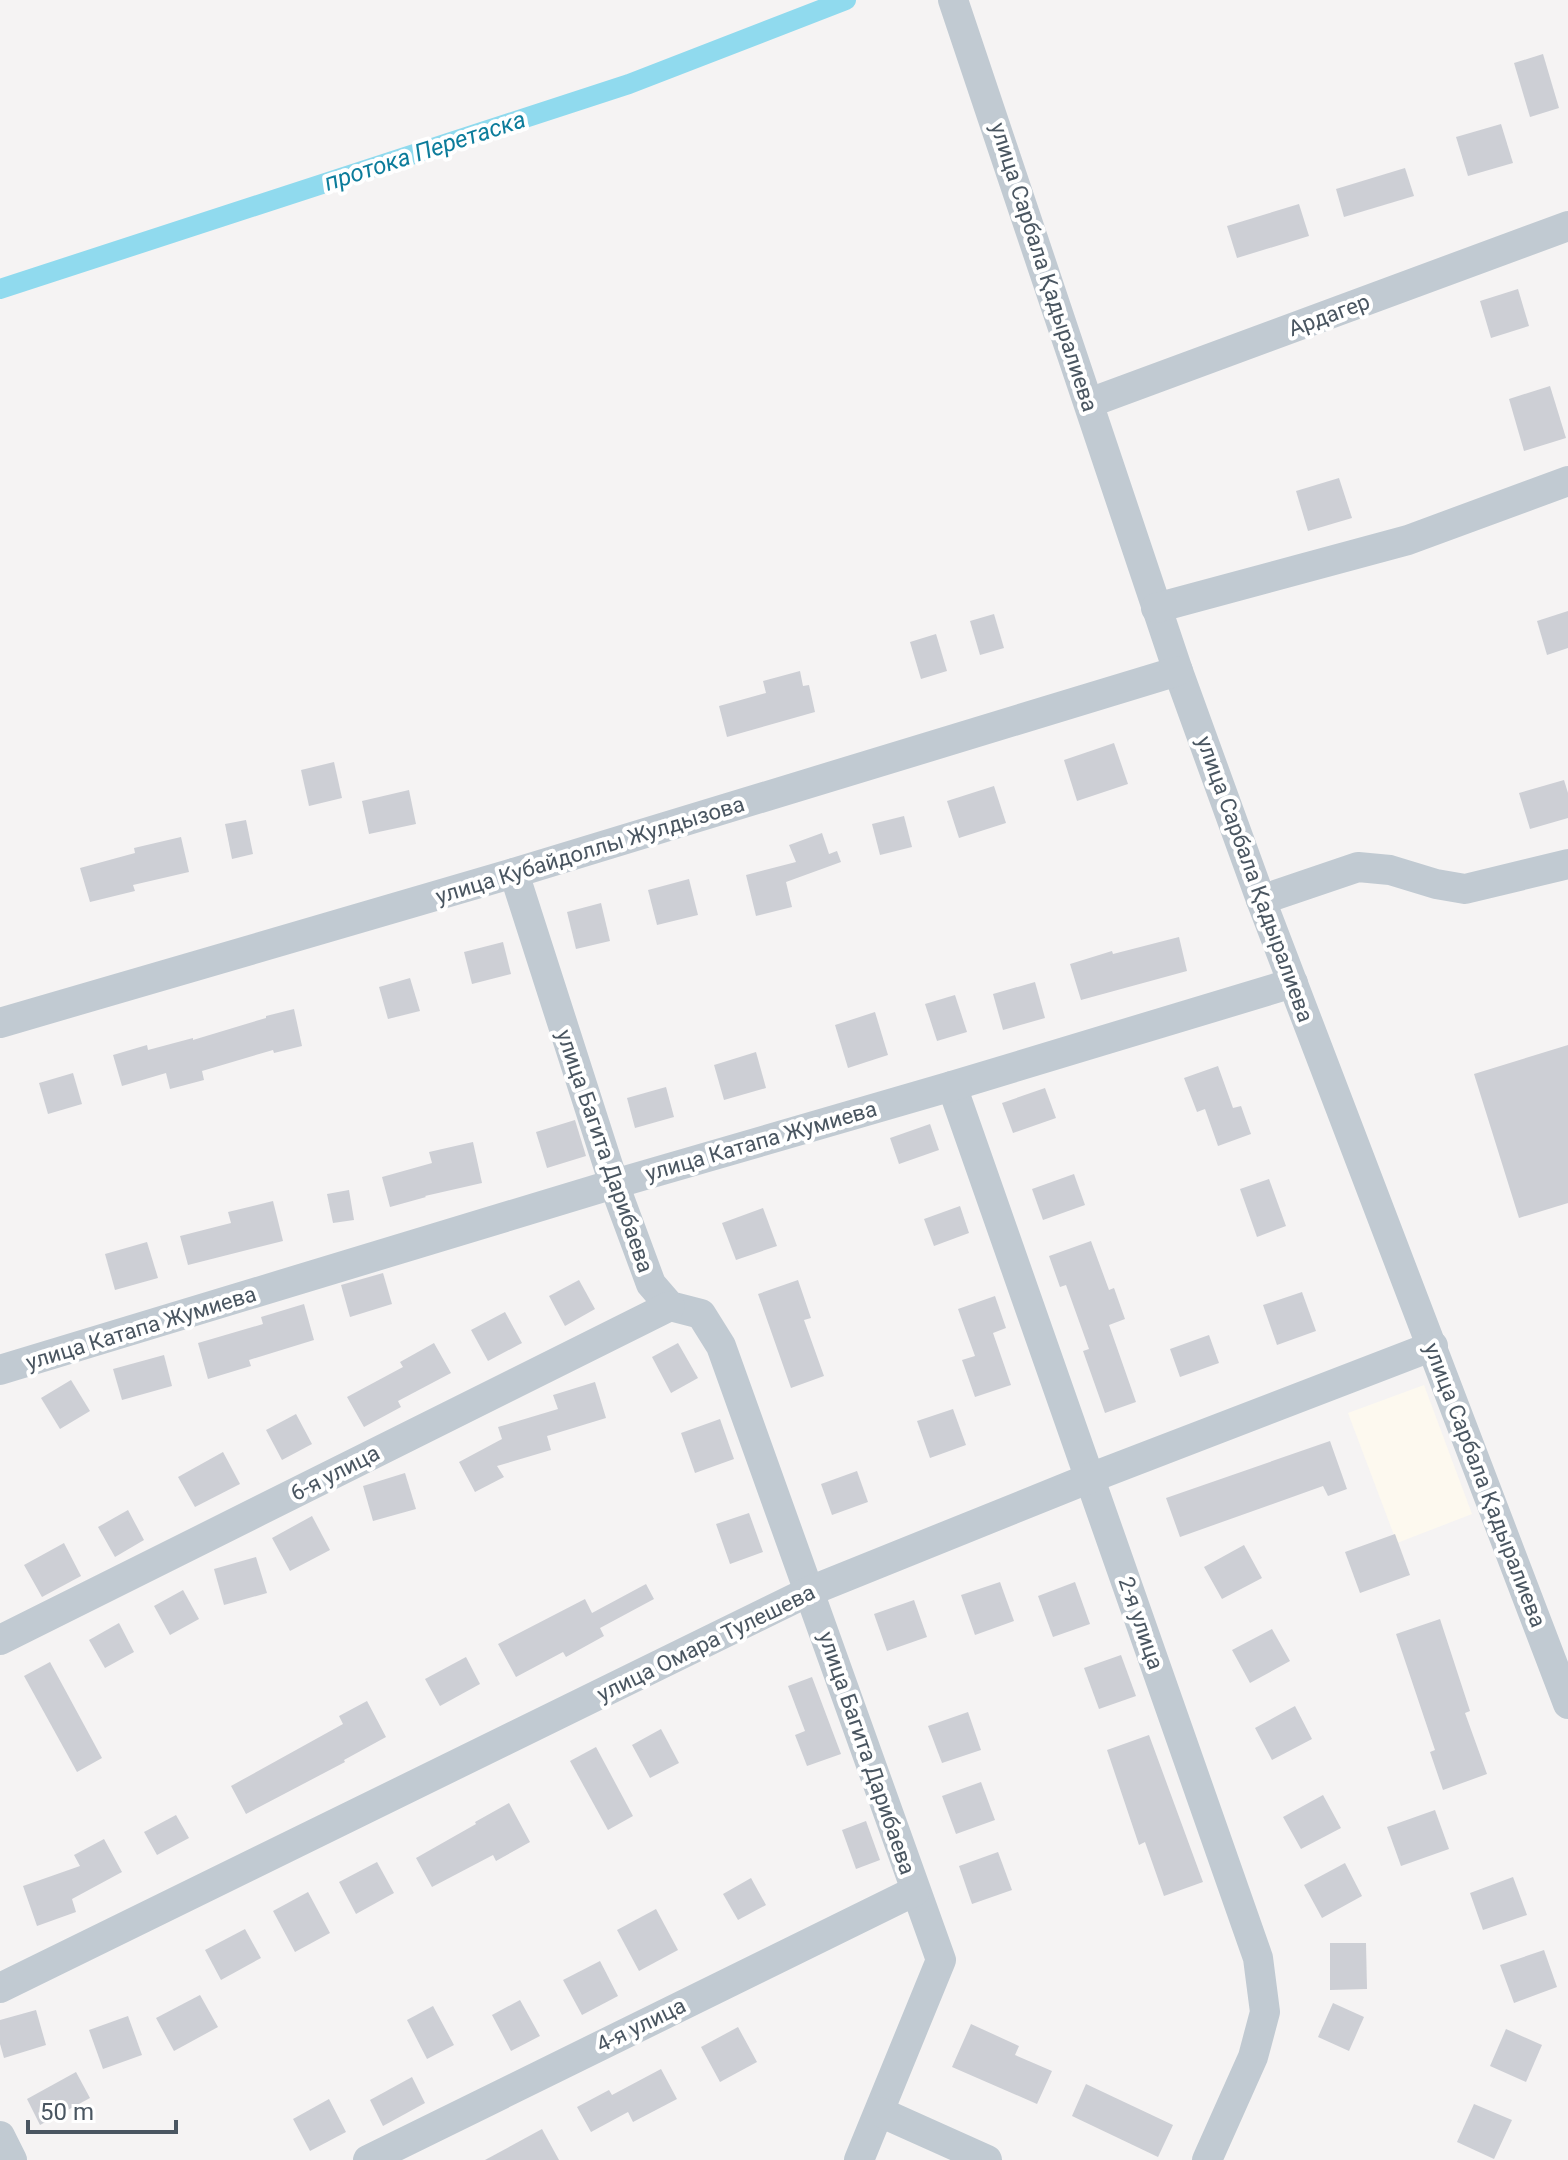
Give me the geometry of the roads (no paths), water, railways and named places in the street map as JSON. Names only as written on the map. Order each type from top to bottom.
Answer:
[{"type":"street","name":"улица Сарбала Қадыралиева","points":[[953,0],[1178,671],[1261,900],[1568,1704]]},
{"type":"street","name":"Ардагер","points":[[1089,403],[1568,226]]},
{"type":"street","points":[[1156,608],[1408,540],[1568,481]]},
{"type":"street","name":"улица Кубайдоллы Жулдызова","points":[[0,1023],[514,873],[1178,671]]},
{"type":"street","points":[[1261,900],[1358,867],[1390,870],[1465,889],[1568,864]]},
{"type":"street","name":"улица Багита Дарибаева","points":[[514,873],[614,1184],[651,1284],[670,1306],[701,1314],[721,1346],[941,1960],[859,2160]]},
{"type":"street","name":"улица Катапа Жумиева","points":[[0,1370],[1293,983]]},
{"type":"street","name":"2-я улица","points":[[952,1086],[1258,1958],[1265,2012],[1253,2057],[1207,2160]]},
{"type":"street","name":"6-я улица","points":[[0,1640],[670,1306]]},
{"type":"street","name":"улица Омара Тулешева","points":[[0,1988],[810,1591],[1090,1478],[1433,1346]]},
{"type":"street","name":"4-я улица","points":[[368,2160],[915,1891]]},
{"type":"street","points":[[880,2112],[987,2160]]},
{"type":"street","points":[[0,2136],[12,2160]]},
{"type":"waterway","name":"протока Перетаска","points":[[0,289],[629,84],[846,0]]}]
